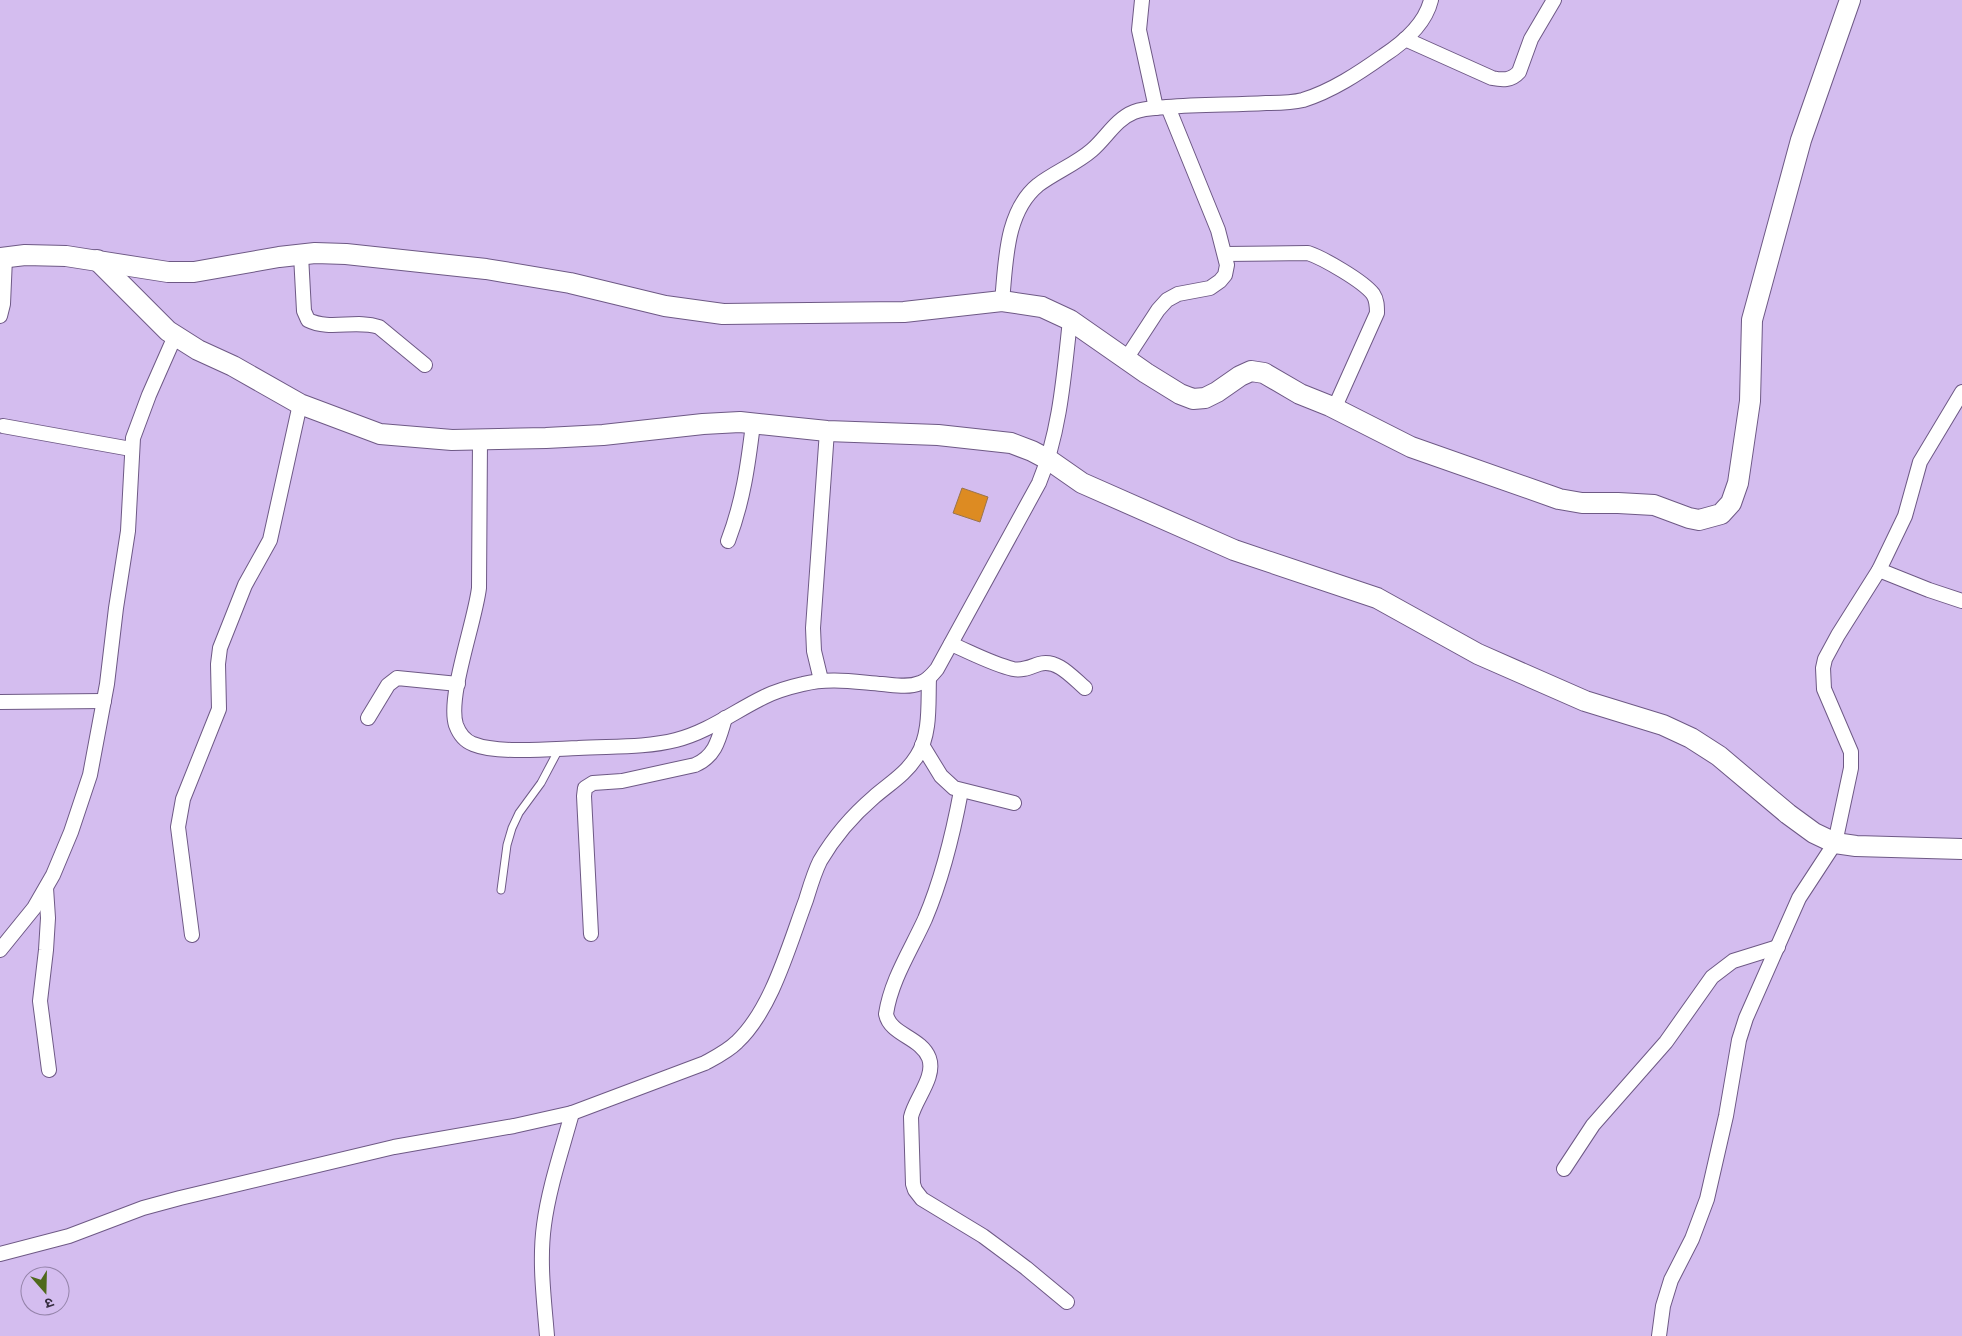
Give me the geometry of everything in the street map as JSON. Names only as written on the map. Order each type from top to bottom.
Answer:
[{"type":"street","points":[[1126,359],[1158,310],[1167,300],[1178,294],[1210,288],[1225,275],[1227,265],[1218,230],[1162,107],[1139,30],[1142,0]]},
{"type":"street","points":[[1002,301],[1009,241],[1019,210],[1027,196],[1038,185],[1080,160],[1122,119],[1133,112],[1162,107],[1198,104],[1285,103],[1302,100],[1358,74],[1405,39],[1418,26],[1430,6],[1431,0]]},
{"type":"street","points":[[1405,39],[1492,78],[1506,80],[1519,72],[1530,39],[1554,0]]},
{"type":"street","points":[[0,316],[3,258],[43,255],[97,260],[168,272],[194,272],[301,255],[346,254],[486,269],[570,283],[665,306],[723,314],[904,312],[1002,301],[1042,306],[1070,320],[1169,388],[1193,399],[1205,398],[1218,392],[1240,376],[1251,371],[1264,373],[1300,394],[1410,447],[1559,499],[1582,504],[1654,505],[1699,520],[1721,514],[1731,503],[1738,484],[1750,401],[1752,320],[1801,140],[1850,0]]},
{"type":"street","points":[[1225,254],[1308,253],[1320,257],[1373,294],[1377,303],[1377,313],[1334,409]]},
{"type":"street","points":[[301,255],[304,311],[308,320],[325,324],[370,324],[379,327],[425,365]]},
{"type":"street","points":[[97,260],[149,314],[175,336],[300,404],[380,434],[452,440],[480,440],[604,435],[703,424],[740,422],[827,431],[938,435],[1011,443],[1049,460],[1082,484],[1234,550],[1377,598],[1478,654],[1586,701],[1663,725],[1691,738],[1719,756],[1788,814],[1814,833],[1835,843],[1865,846],[1962,849]]},
{"type":"street","points":[[480,440],[479,588],[477,607],[458,684],[454,712],[456,724],[464,738],[473,744],[490,748],[520,750],[658,744],[689,736],[765,696],[821,680],[904,686],[921,683],[929,678],[951,644],[1039,484],[1049,460],[1062,392],[1070,320]]},
{"type":"street","points":[[0,950],[34,908],[53,875],[71,832],[90,775],[104,701],[128,531],[132,438],[175,336]]},
{"type":"street","points":[[1658,1336],[1663,1306],[1672,1280],[1692,1239],[1707,1199],[1726,1116],[1739,1040],[1746,1018],[1799,898],[1835,843],[1852,768],[1851,752],[1824,689],[1823,668],[1825,659],[1878,570],[1905,516],[1920,462],[1962,392]]},
{"type":"street","points":[[192,934],[178,828],[183,799],[219,709],[218,664],[220,648],[245,585],[270,540],[300,404]]},
{"type":"street","points":[[728,541],[746,482],[753,424]]},
{"type":"street","points":[[3,426],[132,449]]},
{"type":"street","points":[[821,680],[814,651],[813,628],[827,431]]},
{"type":"street","points":[[1878,570],[1962,601]]},
{"type":"street","points":[[951,644],[1011,669],[1023,670],[1041,663],[1051,663],[1068,673],[1086,688]]},
{"type":"street","points":[[368,718],[388,685],[397,678],[458,684]]},
{"type":"street","points":[[0,1254],[69,1236],[143,1208],[180,1198],[394,1147],[514,1126],[572,1113],[705,1063],[737,1042],[751,1025],[780,974],[819,863],[824,855],[848,823],[872,799],[904,773],[918,756],[927,724],[929,678]]},
{"type":"street","points":[[0,702],[104,701]]},
{"type":"street","points":[[591,934],[585,788],[593,783],[622,781],[695,766],[705,761],[712,754],[717,744],[725,718]]},
{"type":"street","points":[[922,746],[947,783],[961,791],[1014,803]]},
{"type":"street","points":[[961,791],[955,822],[926,918],[902,965],[887,1006],[886,1014],[893,1026],[911,1038],[924,1050],[930,1066],[929,1074],[911,1117],[913,1184],[917,1194],[922,1199],[983,1236],[1067,1302]]},
{"type":"street","points":[[46,888],[48,918],[40,1000],[49,1070]]},
{"type":"street","points":[[1564,1169],[1593,1125],[1666,1042],[1712,977],[1733,961],[1778,947]]},
{"type":"street","points":[[547,1336],[542,1252],[544,1225],[549,1197],[572,1113]]},
{"type":"lane","points":[[500,890],[512,828],[519,814],[541,783],[559,748]]},
{"type":"building","points":[[962,488],[988,497],[980,522],[953,513]]}]
